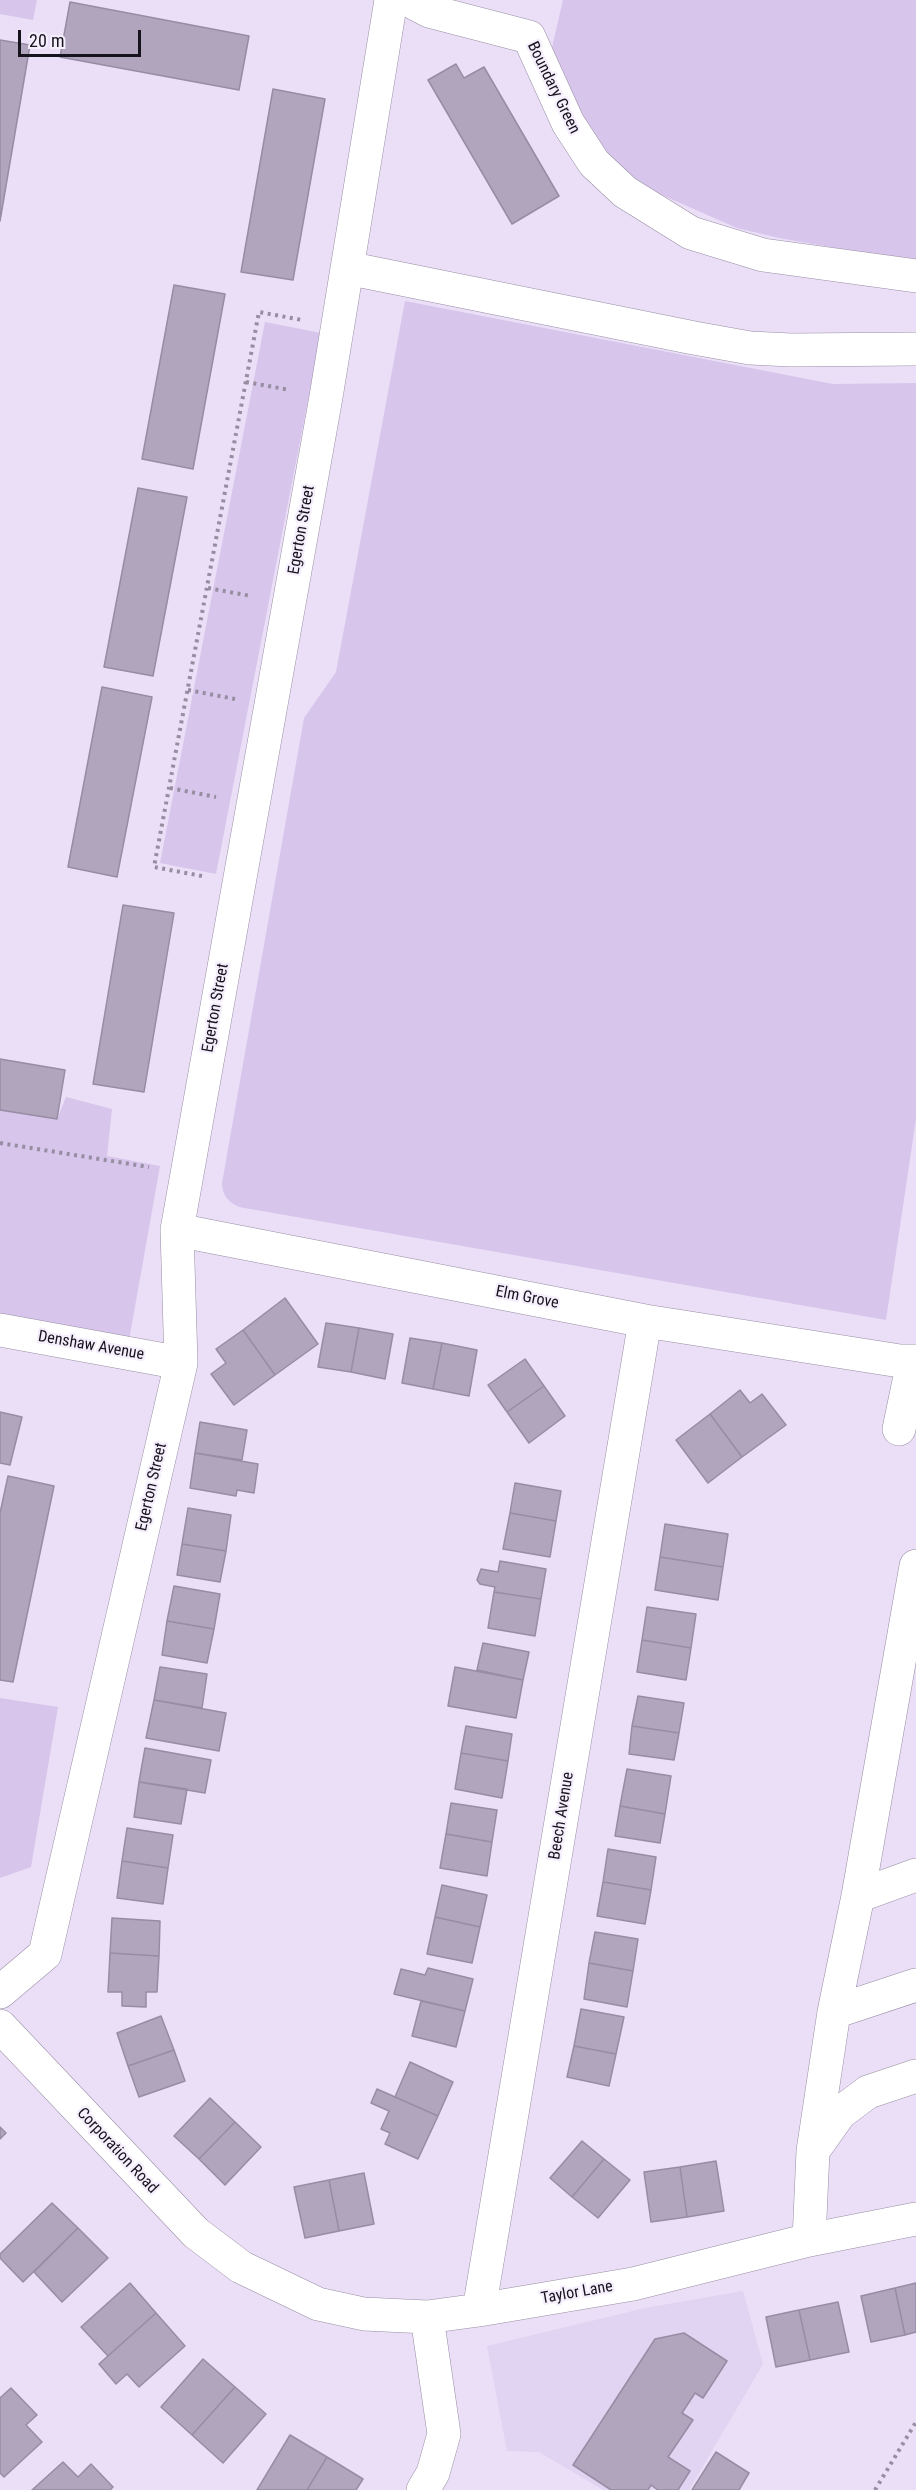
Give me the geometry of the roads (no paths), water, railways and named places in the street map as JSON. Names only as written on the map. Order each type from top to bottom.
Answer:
[{"type":"street","name":"Egerton Street","points":[[0,1992],[45,1954],[181,1363],[177,1230],[338,327],[391,0]]},
{"type":"street","name":"Boundary Green","points":[[408,0],[429,11],[529,37],[568,123],[594,163],[625,192],[692,233],[763,255],[916,276]]},
{"type":"street","points":[[347,268],[750,348],[791,351],[916,349]]},
{"type":"street","name":"Elm Grove","points":[[177,1230],[645,1321],[878,1358],[914,1361]]},
{"type":"street","name":"Beech Avenue","points":[[479,2310],[645,1321]]},
{"type":"street","name":"Denshaw Avenue","points":[[0,1330],[181,1363]]},
{"type":"street","points":[[899,1429],[914,1361]]},
{"type":"street","points":[[809,2240],[813,2151],[834,2012],[858,1896],[916,1566]]},
{"type":"street","points":[[858,1896],[916,1875]]},
{"type":"street","points":[[834,2012],[916,1985]]},
{"type":"street","name":"Corporation Road","points":[[0,2026],[196,2233],[241,2267]]},
{"type":"street","points":[[813,2151],[840,2113],[868,2092],[916,2076]]},
{"type":"street","name":"Taylor Lane","points":[[241,2267],[318,2304],[364,2314],[427,2317],[633,2284],[809,2240],[916,2219]]},
{"type":"street","points":[[423,2490],[433,2473],[444,2434],[427,2317]]}]
